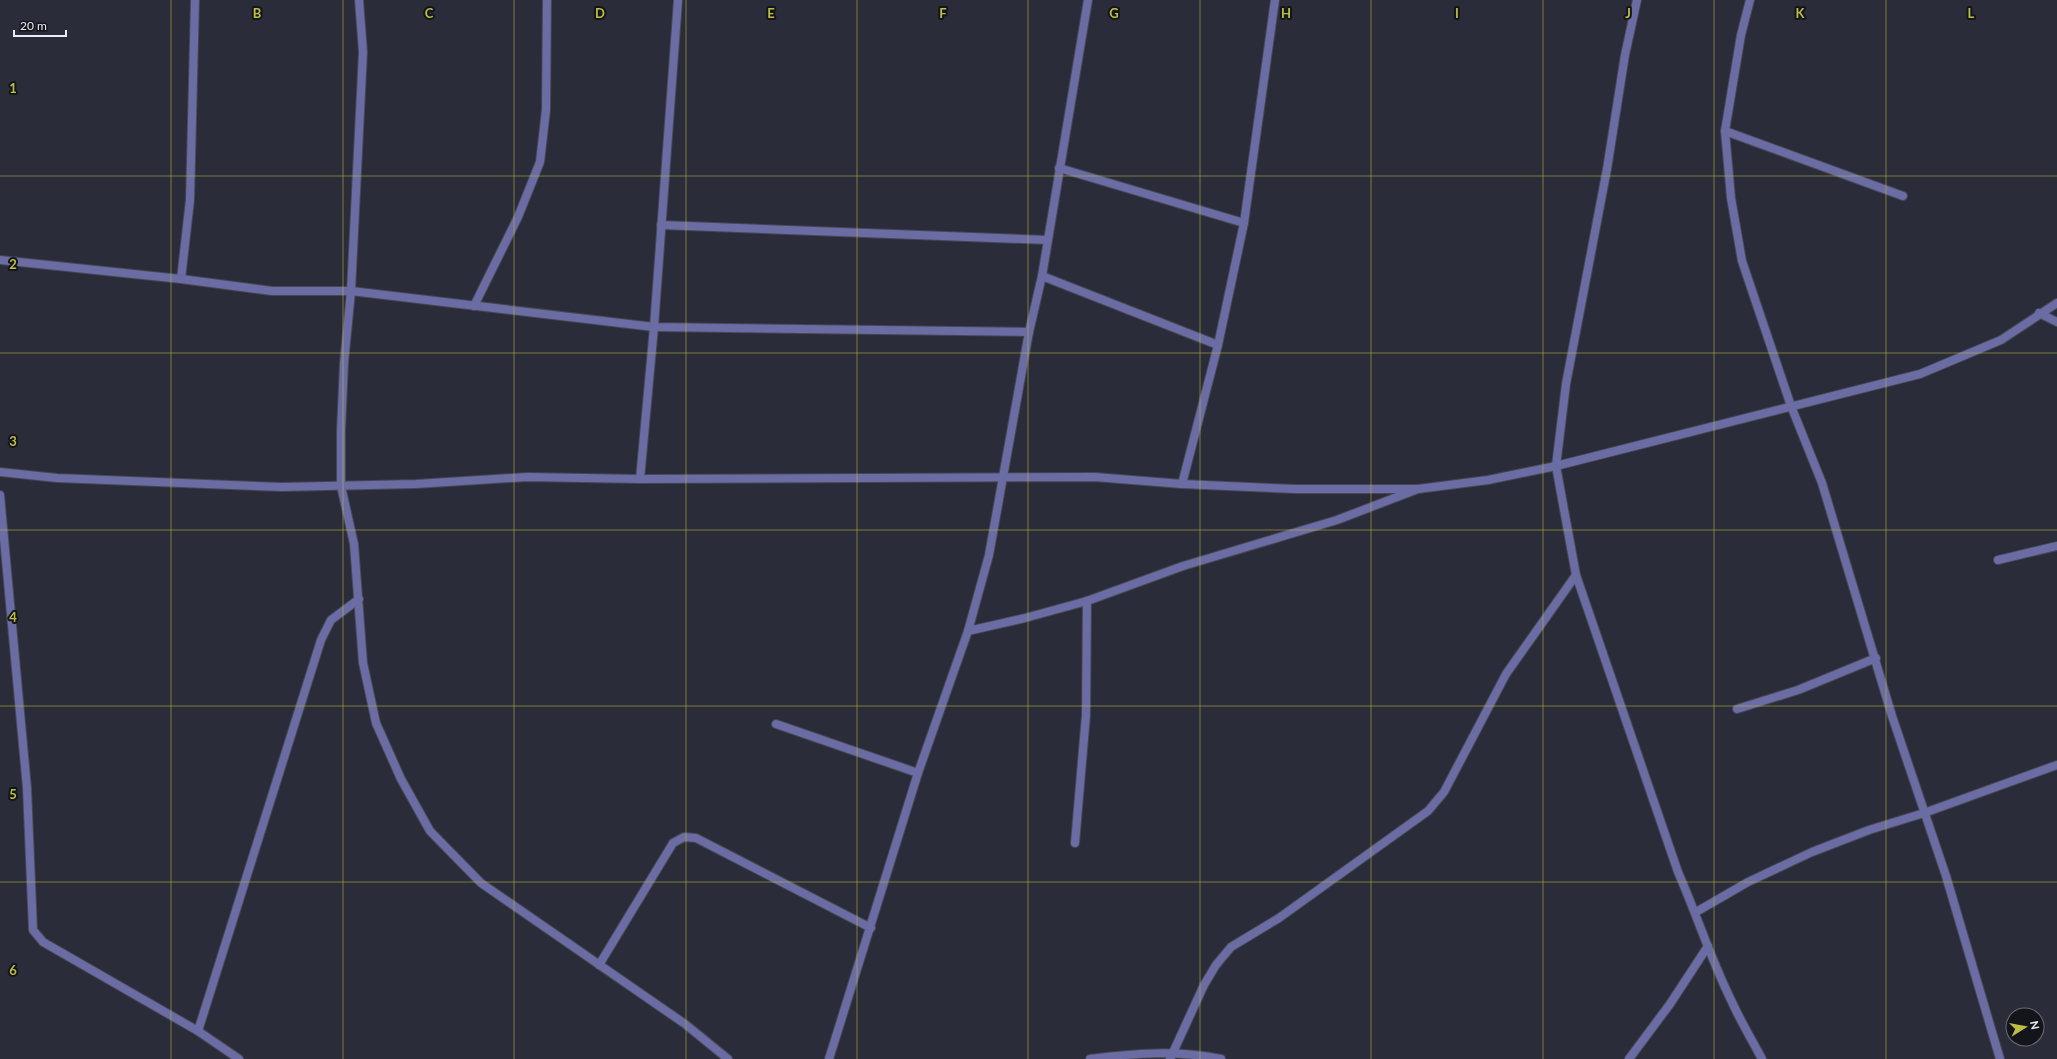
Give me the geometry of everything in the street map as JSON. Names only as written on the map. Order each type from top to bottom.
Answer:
[{"type":"street","points":[[181,279],[190,193],[195,0]]},
{"type":"street","points":[[359,0],[363,52],[351,292],[344,363],[341,431],[342,486],[354,544],[359,599],[362,663],[376,723],[401,779],[430,831],[480,883],[685,1024],[728,1059]]},
{"type":"street","points":[[474,306],[518,217],[540,162],[546,110],[547,0]]},
{"type":"street","points":[[640,479],[654,327],[678,0]]},
{"type":"street","points":[[829,1059],[918,773],[968,631],[989,555],[1004,479],[1029,332],[1042,276],[1088,0]]},
{"type":"street","points":[[1182,484],[1218,345],[1244,223],[1276,0]]},
{"type":"street","points":[[1637,0],[1625,56],[1607,169],[1566,384],[1556,466],[1576,575],[1678,872],[1696,912],[1708,946],[1732,1002],[1762,1059]]},
{"type":"street","points":[[1750,0],[1741,36],[1725,131],[1731,198],[1742,262],[1792,406],[1822,483],[1924,813],[1946,876],[2000,1059]]},
{"type":"street","points":[[1725,131],[1903,196]]},
{"type":"street","points":[[1059,168],[1244,223]]},
{"type":"street","points":[[661,226],[1047,240]]},
{"type":"street","points":[[0,260],[181,279],[272,291],[351,292],[654,327],[1029,332]]},
{"type":"street","points":[[1042,276],[1218,345]]},
{"type":"street","points":[[0,472],[64,478],[282,487],[342,486],[527,477],[640,479],[1004,479],[1095,477],[1182,484],[1295,489],[1418,489],[1488,480],[1556,466],[1920,374],[1957,360],[2001,340],[2039,313],[2057,303]]},
{"type":"street","points":[[2039,313],[2057,322]]},
{"type":"street","points":[[968,631],[1087,601],[1183,566],[1337,520],[1418,489]]},
{"type":"street","points":[[0,495],[27,788],[33,930],[43,942],[198,1031],[239,1059]]},
{"type":"street","points":[[1998,560],[2057,546]]},
{"type":"street","points":[[1171,1056],[1204,985],[1216,965],[1231,947],[1279,918],[1428,811],[1444,792],[1506,674],[1576,575]]},
{"type":"street","points":[[198,1031],[322,640],[331,620],[359,599]]},
{"type":"street","points":[[1075,843],[1086,715],[1087,601]]},
{"type":"street","points":[[1736,709],[1798,690],[1876,658]]},
{"type":"street","points":[[776,724],[918,773]]},
{"type":"street","points":[[1696,912],[1748,882],[1812,852],[1869,830],[1924,813],[2057,765]]},
{"type":"street","points":[[599,965],[673,843],[684,837],[696,838],[871,928]]},
{"type":"street","points":[[1629,1059],[1670,1004],[1708,946]]},
{"type":"street","points":[[1090,1059],[1148,1052],[1171,1056],[1207,1056],[1221,1059]]}]
